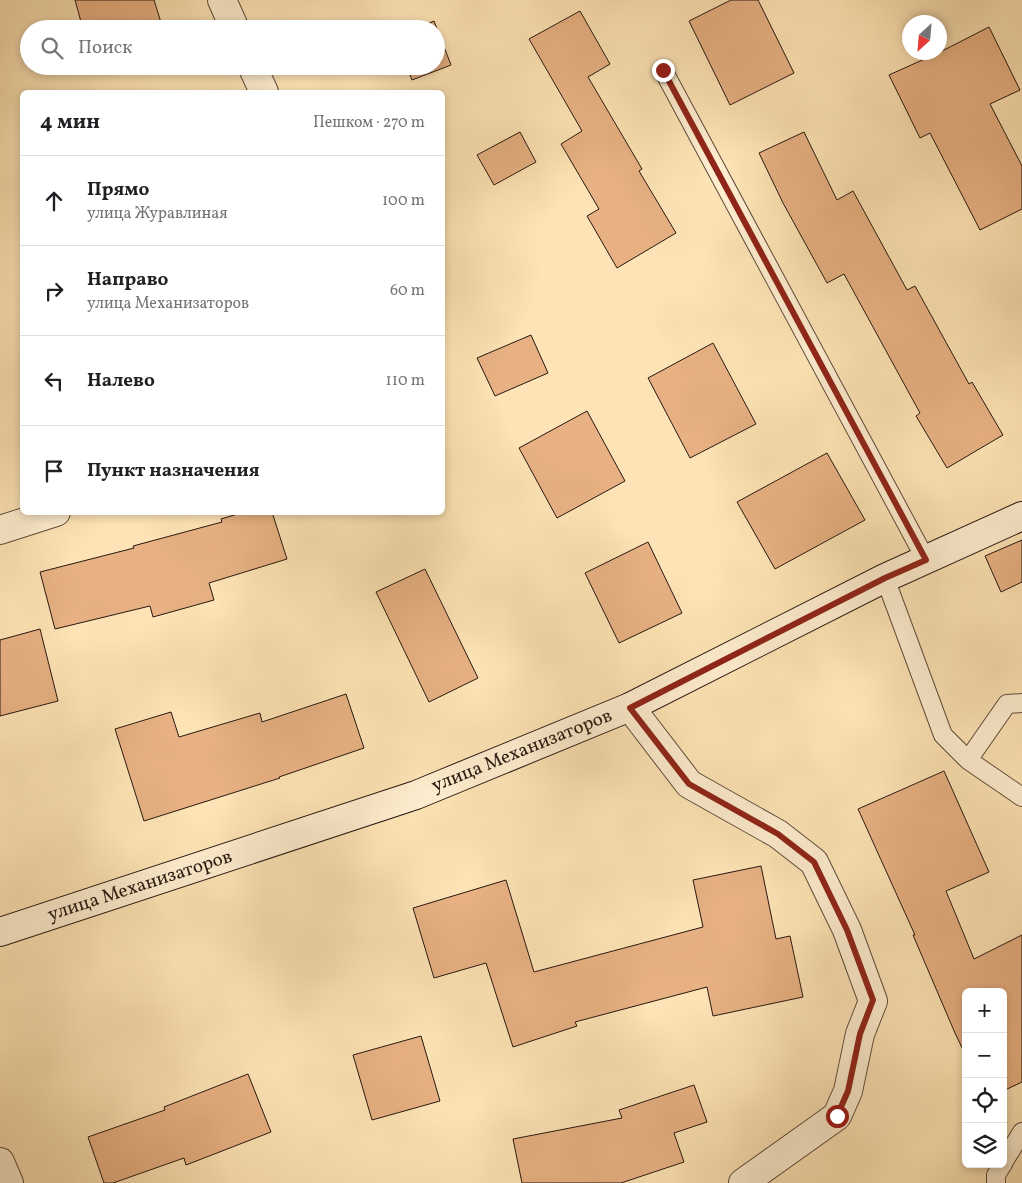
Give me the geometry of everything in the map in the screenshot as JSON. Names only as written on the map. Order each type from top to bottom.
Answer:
[{"type":"street","points":[[222,0],[231,20]]},
{"type":"street","points":[[256,75],[263,90]]},
{"type":"street","points":[[0,530],[47,515]]},
{"type":"street","name":"улица Механизаторов","points":[[0,932],[416,795],[630,708],[885,578],[1022,516]]},
{"type":"street","points":[[630,708],[689,784],[778,834],[814,862],[847,930],[873,1000],[860,1034],[848,1091],[837,1116],[743,1183]]},
{"type":"street","points":[[0,1162],[9,1183]]},
{"type":"lane","points":[[663,70],[926,560]]},
{"type":"lane","points":[[885,578],[943,735],[968,760],[1022,798]]},
{"type":"lane","points":[[968,760],[1007,704],[1022,703]]},
{"type":"lane","points":[[1007,1157],[1022,1132]]},
{"type":"lane","points":[[996,1183],[996,1175],[1000,1168]]},
{"type":"building","points":[[75,0],[154,0],[160,20],[81,20]]},
{"type":"building","points":[[731,0],[758,0],[794,73],[730,105],[689,21]]},
{"type":"building","points":[[580,11],[610,64],[588,77],[642,169],[639,171],[676,233],[617,268],[587,216],[599,209],[561,144],[582,131],[529,39]]},
{"type":"building","points":[[989,27],[1020,90],[990,104],[1022,166],[1022,209],[980,230],[930,133],[920,138],[889,75],[922,60],[947,60],[947,48]]},
{"type":"building","points":[[445,49],[451,65],[445,67]]},
{"type":"building","points":[[410,75],[425,75],[412,80]]},
{"type":"building","points":[[520,132],[536,162],[494,185],[477,155]]},
{"type":"building","points":[[804,132],[837,200],[853,191],[907,290],[915,286],[969,384],[972,382],[1003,435],[947,468],[916,416],[920,413],[844,274],[827,283],[783,203],[759,153]]},
{"type":"building","points":[[531,335],[548,373],[495,396],[477,358]]},
{"type":"building","points":[[713,343],[756,424],[690,458],[648,378]]},
{"type":"building","points":[[587,411],[625,481],[557,518],[519,448]]},
{"type":"building","points":[[827,453],[865,520],[775,569],[737,502]]},
{"type":"building","points":[[234,515],[273,515],[287,559],[209,583],[214,600],[153,617],[150,606],[55,629],[40,572],[134,548],[133,546],[222,522],[221,519]]},
{"type":"building","points":[[1022,540],[1022,582],[1001,592],[985,556]]},
{"type":"building","points":[[648,542],[682,613],[619,643],[585,573]]},
{"type":"building","points":[[425,569],[478,678],[429,702],[376,592]]},
{"type":"building","points":[[40,629],[58,701],[0,716],[0,640]]},
{"type":"building","points":[[346,694],[364,748],[280,778],[144,821],[115,729],[171,712],[179,737],[260,713],[262,722]]},
{"type":"building","points":[[944,771],[989,872],[946,891],[974,959],[1022,935],[1022,1082],[1007,1089],[1007,988],[962,988],[962,1048],[913,935],[915,935],[858,809]]},
{"type":"building","points":[[761,866],[776,939],[790,936],[803,997],[713,1016],[707,987],[575,1022],[577,1026],[513,1047],[486,963],[434,978],[413,908],[506,880],[534,972],[703,927],[693,880]]},
{"type":"building","points":[[421,1036],[440,1101],[372,1120],[353,1055]]},
{"type":"building","points":[[248,1074],[271,1132],[186,1165],[184,1158],[113,1183],[104,1183],[88,1137],[165,1110],[164,1107]]},
{"type":"building","points":[[694,1085],[707,1122],[674,1133],[684,1162],[621,1183],[522,1183],[513,1139],[622,1118],[619,1110]]},
{"type":"route","points":[[663,70],[926,560],[885,578],[630,708],[689,784],[778,834],[814,862],[847,930],[873,1000],[860,1034],[848,1091],[837,1116]]}]
